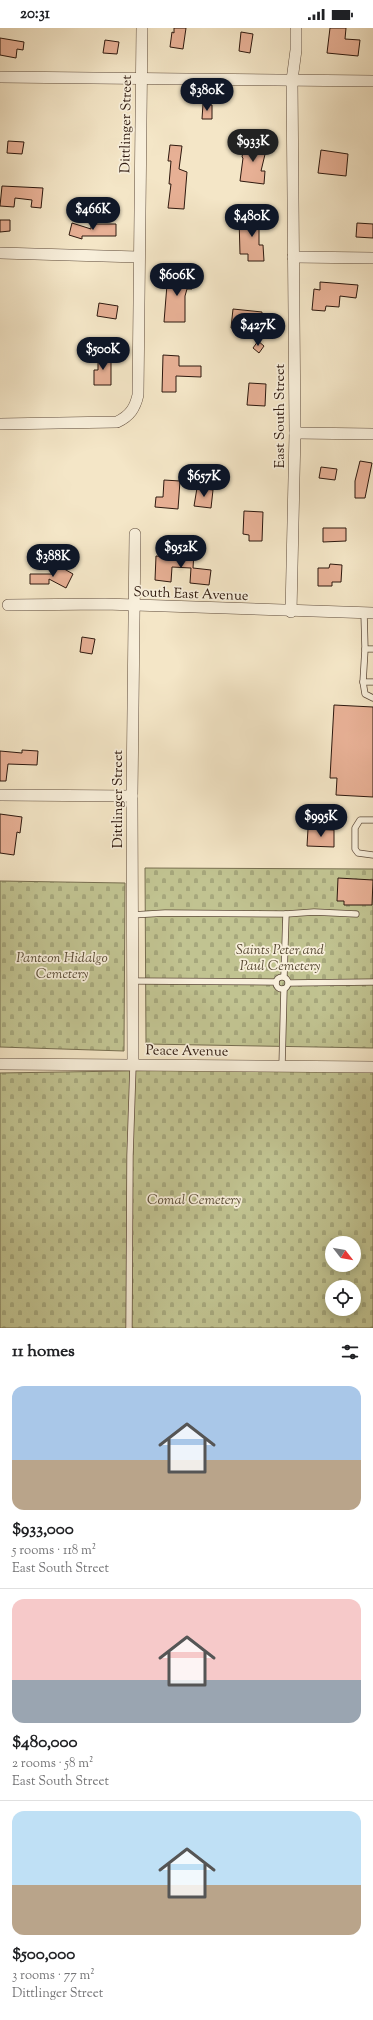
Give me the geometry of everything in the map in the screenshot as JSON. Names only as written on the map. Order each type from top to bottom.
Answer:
[{"type":"street","name":"Dittlinger Street","points":[[0,424],[118,422],[126,418],[132,411],[138,394],[138,257],[142,28]]},
{"type":"street","name":"East South Street","points":[[291,612],[295,433],[292,80],[296,50],[296,28]]},
{"type":"street","points":[[0,77],[373,80]]},
{"type":"street","points":[[0,253],[138,257]]},
{"type":"street","points":[[293,257],[373,258]]},
{"type":"street","points":[[295,433],[373,434]]},
{"type":"street","name":"Dittlinger Street","points":[[133,1065],[132,796],[135,534]]},
{"type":"street","name":"South East Avenue","points":[[8,605],[135,605],[291,612],[369,613]]},
{"type":"street","points":[[0,795],[132,796]]},
{"type":"street","name":"Peace Avenue","points":[[0,1064],[373,1067]]},
{"type":"lane","points":[[369,613],[363,682],[366,694],[373,698]]},
{"type":"lane","points":[[365,649],[373,649]]},
{"type":"lane","points":[[363,682],[373,682]]},
{"type":"lane","points":[[373,820],[360,820],[354,828],[355,849],[358,853],[373,854]]},
{"type":"lane","points":[[132,915],[165,913],[286,914],[314,912],[356,914]]},
{"type":"lane","points":[[286,914],[284,976],[289,982]]},
{"type":"lane","points":[[276,982],[277,978],[284,976]]},
{"type":"lane","points":[[132,982],[276,982]]},
{"type":"lane","points":[[276,982],[278,987],[284,989]]},
{"type":"lane","points":[[289,982],[373,982]]},
{"type":"lane","points":[[282,1066],[284,989],[289,982]]},
{"type":"lane","points":[[129,1328],[130,1155],[133,1065]]},
{"type":"green space","name":"Saints Peter and Paul Cemetery","points":[[145,868],[373,869],[373,1048],[146,1044]]},
{"type":"green space","name":"Panteon Hidalgo Cemetery","points":[[0,881],[125,883],[124,1051],[0,1047]]},
{"type":"green space","name":"Comal Cemetery","points":[[373,1067],[373,1328],[0,1328],[0,1073]]},
{"type":"building","points":[[174,28],[186,28],[183,49],[170,47]]},
{"type":"building","points":[[330,28],[346,28],[345,39],[360,40],[358,56],[327,53]]},
{"type":"building","points":[[241,32],[253,34],[250,53],[239,51]]},
{"type":"building","points":[[0,38],[24,42],[23,50],[17,49],[16,58],[0,55]]},
{"type":"building","points":[[105,40],[119,42],[117,54],[103,53]]},
{"type":"building","points":[[203,104],[212,105],[212,119],[202,119]]},
{"type":"building","points":[[8,141],[24,142],[22,154],[7,153]]},
{"type":"building","points":[[245,141],[267,146],[261,171],[265,171],[264,184],[240,181]]},
{"type":"building","points":[[170,145],[182,146],[179,169],[187,172],[184,209],[168,208],[171,184],[169,184],[171,161],[168,161]]},
{"type":"building","points":[[321,150],[348,154],[346,176],[318,173]]},
{"type":"building","points":[[2,186],[43,188],[41,208],[31,207],[32,200],[15,198],[14,207],[0,206]]},
{"type":"building","points":[[265,217],[266,227],[259,228],[259,245],[263,245],[264,261],[248,261],[248,254],[240,254],[239,218]]},
{"type":"building","points":[[0,220],[10,220],[10,231],[0,232]]},
{"type":"building","points":[[72,223],[91,229],[91,224],[116,224],[116,236],[82,236],[82,239],[69,235]]},
{"type":"building","points":[[357,223],[373,224],[373,238],[356,237]]},
{"type":"building","points":[[168,272],[187,273],[186,278],[192,279],[192,289],[187,289],[185,296],[185,322],[164,322]]},
{"type":"building","points":[[320,282],[358,285],[356,298],[340,296],[339,307],[326,306],[325,311],[312,310],[314,289],[320,290]]},
{"type":"building","points":[[99,303],[118,306],[116,319],[97,316]]},
{"type":"building","points":[[233,309],[262,312],[260,331],[231,328]]},
{"type":"building","points":[[258,341],[264,346],[259,353],[253,348]]},
{"type":"building","points":[[98,355],[111,355],[111,385],[94,385],[94,370],[98,370]]},
{"type":"building","points":[[163,355],[179,356],[179,366],[201,366],[201,377],[176,376],[176,392],[162,392]]},
{"type":"building","points":[[249,383],[266,384],[265,406],[247,405]]},
{"type":"building","points":[[360,461],[372,463],[365,498],[355,498],[355,481]]},
{"type":"building","points":[[321,467],[337,469],[335,480],[319,478]]},
{"type":"building","points":[[164,480],[180,481],[178,509],[155,507],[156,497],[163,497]]},
{"type":"building","points":[[197,488],[213,490],[211,508],[194,506]]},
{"type":"building","points":[[244,511],[263,512],[262,541],[249,541],[249,535],[243,534]]},
{"type":"building","points":[[323,528],[346,528],[346,541],[323,542]]},
{"type":"building","points":[[184,552],[194,552],[193,568],[211,570],[209,585],[190,583],[191,568],[172,567],[171,582],[155,580],[156,556],[184,558]]},
{"type":"building","points":[[330,564],[342,565],[341,582],[332,582],[332,586],[318,586],[318,568],[329,568]]},
{"type":"building","points":[[59,566],[73,574],[66,588],[49,579],[49,584],[30,584],[30,574],[54,574]]},
{"type":"building","points":[[82,637],[95,639],[92,654],[80,652]]},
{"type":"building","points":[[334,705],[373,707],[373,797],[336,795],[337,778],[330,778]]},
{"type":"building","points":[[22,750],[38,751],[37,765],[8,764],[6,781],[0,781],[0,751],[22,753]]},
{"type":"building","points":[[0,814],[22,817],[20,833],[17,832],[14,855],[0,853]]},
{"type":"building","points":[[308,829],[334,830],[334,847],[307,846]]},
{"type":"building","points":[[338,878],[373,880],[372,905],[344,905],[344,901],[337,901]]}]
